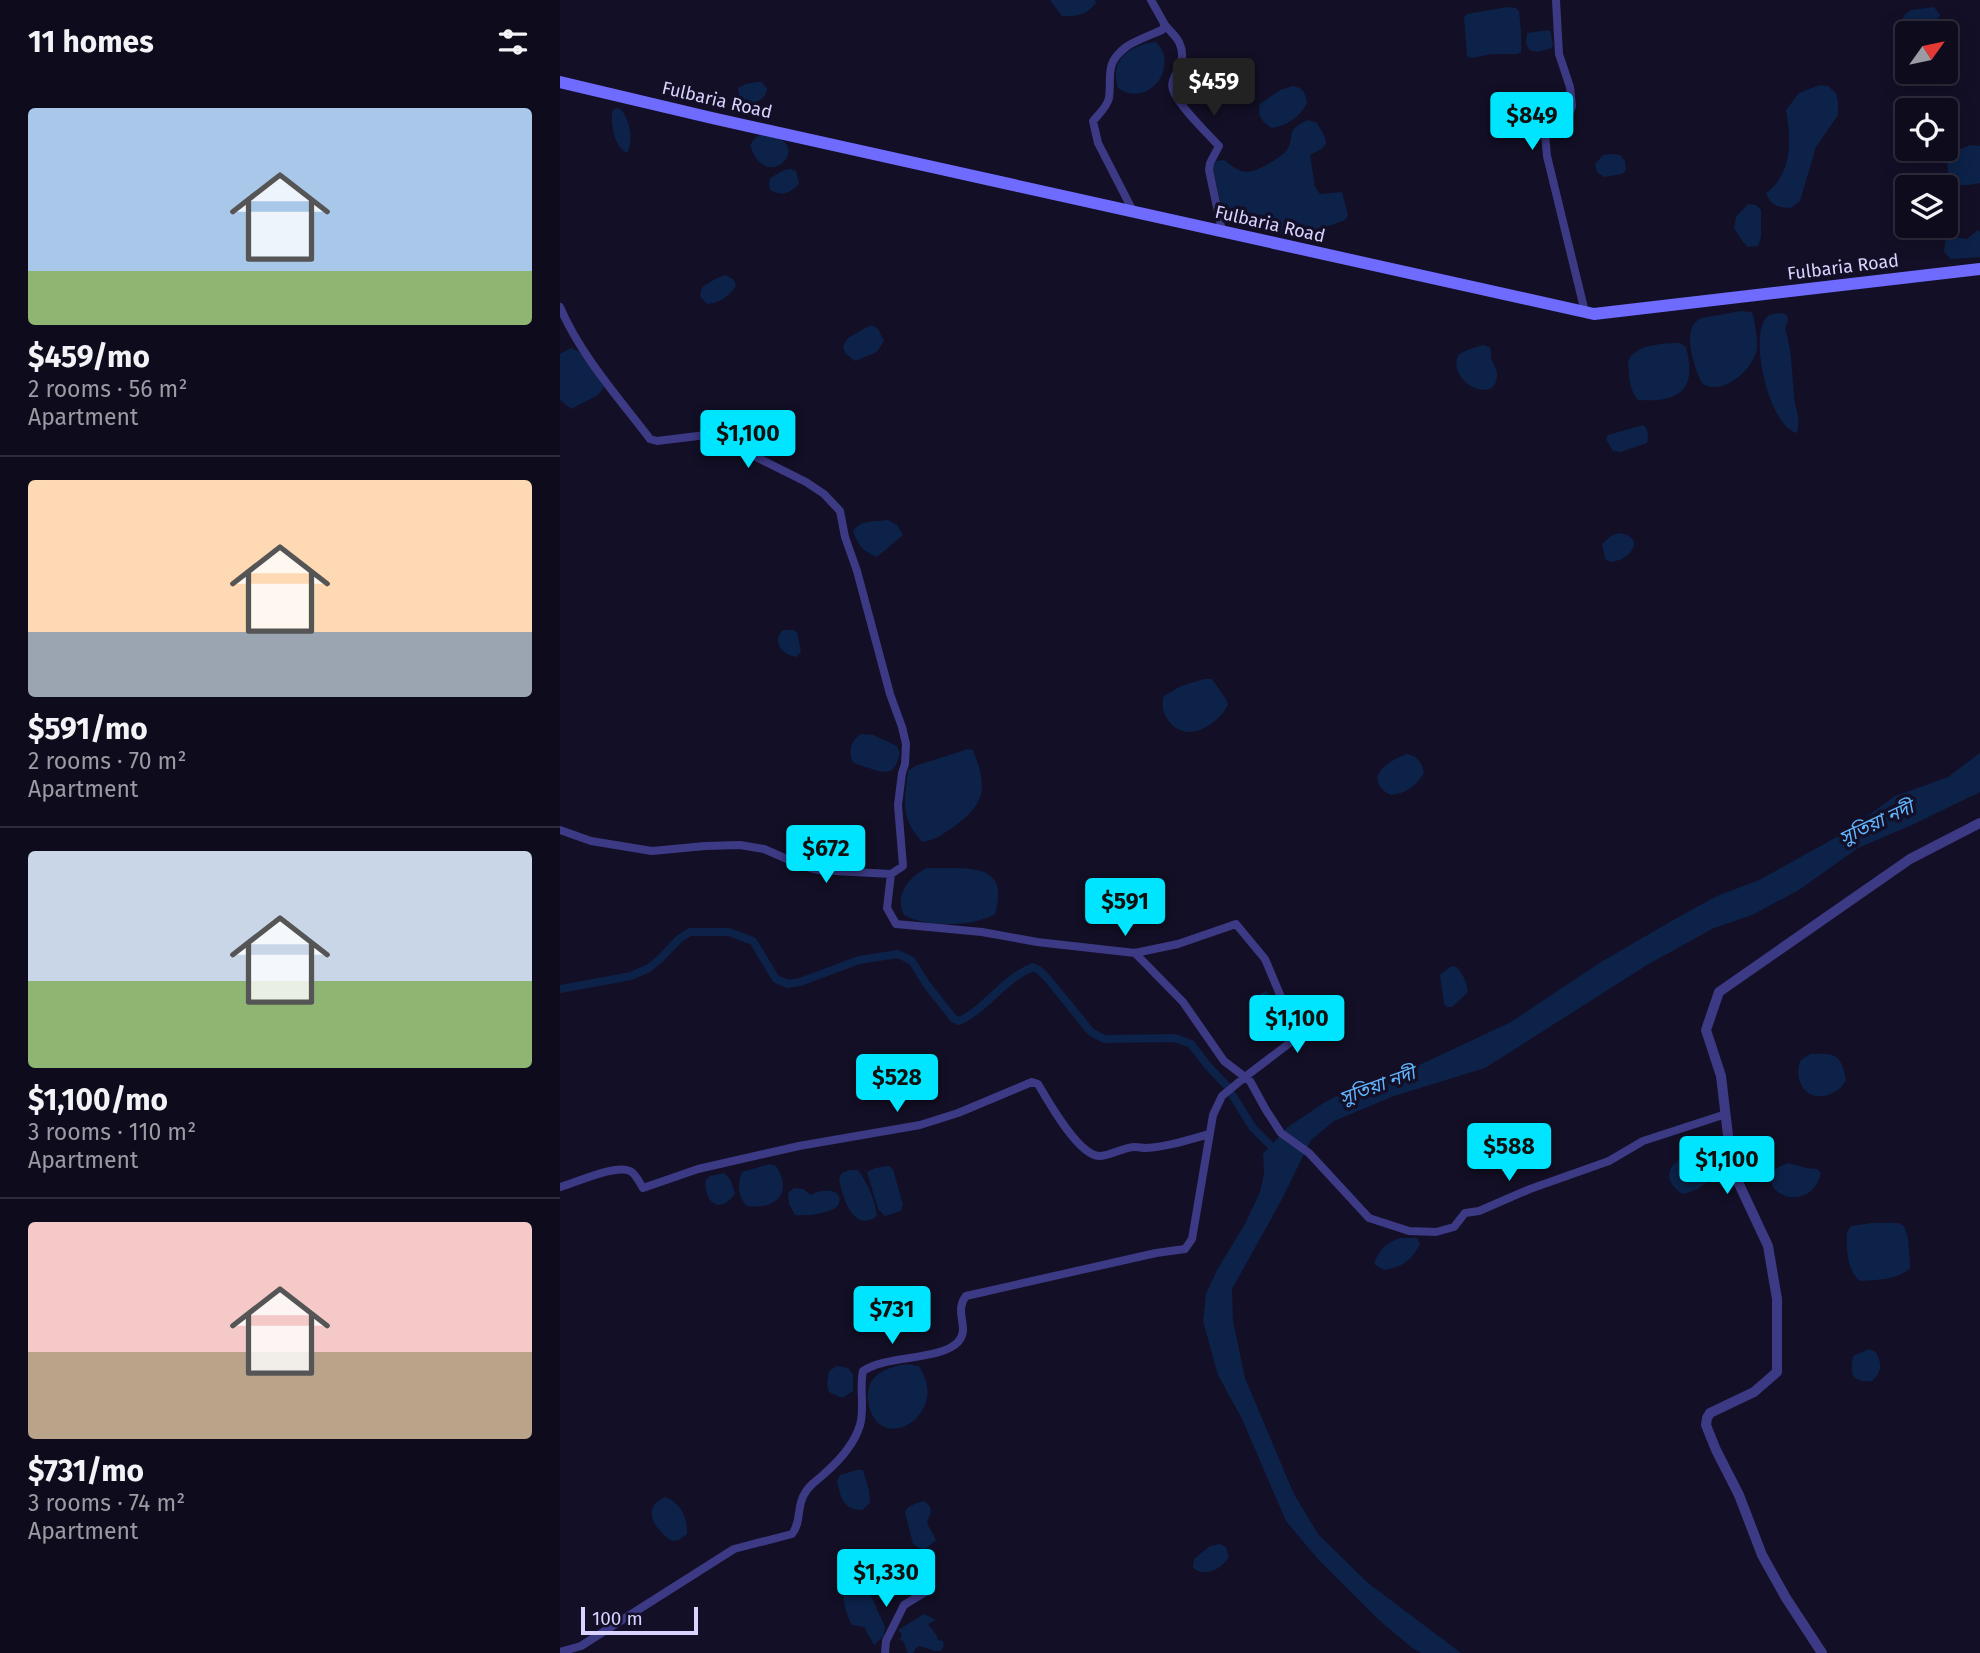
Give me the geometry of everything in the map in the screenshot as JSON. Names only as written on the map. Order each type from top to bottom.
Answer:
[{"type":"main road","name":"Fulbaria Road","points":[[560,82],[1594,314],[1980,269]]},
{"type":"street","points":[[1151,0],[1179,43],[1183,60],[1173,81],[1173,89],[1186,110],[1219,146],[1209,170],[1222,231]]},
{"type":"street","points":[[1556,0],[1556,35],[1572,106],[1569,114],[1549,125],[1545,134],[1547,156],[1585,312]]},
{"type":"street","points":[[1133,211],[1098,142],[1093,121],[1109,100],[1108,78],[1112,62],[1127,46],[1162,30],[1165,25]]},
{"type":"street","points":[[560,307],[570,331],[650,439],[657,441],[706,435],[716,437],[806,482],[824,494],[840,511],[845,537],[858,572],[906,744],[898,805],[903,866],[891,874],[817,870],[764,849],[740,845],[705,845],[652,851],[591,841],[560,830]]},
{"type":"street","points":[[1822,1653],[1762,1555],[1739,1495],[1706,1425],[1710,1413],[1754,1392],[1777,1372],[1777,1299],[1768,1247],[1732,1169],[1721,1076],[1706,1030],[1719,992],[1910,859],[1980,823]]},
{"type":"street","points":[[891,874],[887,908],[896,924],[982,932],[1037,942],[1135,953],[1178,944],[1236,924],[1265,958],[1294,1028],[1300,1035]]},
{"type":"street","points":[[1135,953],[1183,1002],[1224,1061],[1250,1081],[1281,1133],[1308,1153],[1369,1218],[1409,1230],[1436,1232],[1454,1227],[1465,1213],[1479,1211],[1530,1189],[1609,1161],[1643,1141],[1726,1114]]},
{"type":"street","points":[[560,1652],[581,1646],[734,1549],[792,1534],[797,1528],[800,1503],[804,1494],[841,1458],[856,1435],[862,1411],[863,1371],[887,1362],[950,1348],[962,1335],[960,1307],[966,1296],[1156,1253],[1185,1249],[1192,1239],[1209,1134],[1213,1115],[1222,1096],[1238,1080],[1300,1035],[1340,1017]]},
{"type":"street","points":[[560,1187],[626,1169],[633,1172],[643,1188],[698,1169],[787,1149],[920,1125],[958,1113],[1032,1082],[1038,1084],[1077,1143],[1095,1156],[1136,1147],[1162,1146],[1209,1134]]},
{"type":"street","points":[[885,1653],[886,1641],[904,1605],[928,1591]]},
{"type":"water","points":[[1050,0],[1095,0],[1096,3],[1081,14],[1062,16]]},
{"type":"water","points":[[1508,7],[1519,11],[1521,52],[1471,58],[1467,56],[1464,17],[1467,14]]},
{"type":"water","points":[[1934,7],[1940,15],[1935,21],[1902,21],[1911,10]]},
{"type":"water","points":[[1550,30],[1552,48],[1538,52],[1529,50],[1526,43],[1527,33]]},
{"type":"water","points":[[1156,42],[1163,51],[1165,62],[1158,82],[1141,93],[1130,93],[1118,88],[1116,69],[1119,61],[1130,50]]},
{"type":"water","points":[[762,82],[767,89],[766,93],[758,101],[743,106],[740,104],[738,88]]},
{"type":"water","points":[[1820,85],[1828,86],[1836,93],[1838,115],[1816,147],[1800,201],[1791,208],[1779,206],[1770,200],[1766,193],[1775,185],[1786,166],[1789,133],[1786,110],[1799,93]]},
{"type":"water","points":[[1293,86],[1300,88],[1307,103],[1292,120],[1272,128],[1261,118],[1260,104],[1280,90]]},
{"type":"water","points":[[619,108],[630,129],[627,153],[616,141],[613,129],[612,112]]},
{"type":"water","points":[[1308,120],[1317,123],[1326,142],[1322,148],[1310,155],[1315,187],[1320,194],[1342,192],[1348,215],[1345,220],[1296,238],[1224,217],[1212,166],[1216,161],[1224,160],[1245,172],[1258,169],[1284,153],[1290,145],[1293,130]]},
{"type":"water","points":[[762,135],[781,140],[788,147],[785,160],[779,165],[764,165],[756,158],[750,145],[756,137]]},
{"type":"water","points":[[1971,145],[1980,146],[1980,183],[1958,184],[1958,175],[1949,175],[1947,161],[1958,161],[1958,150]]},
{"type":"water","points":[[1603,155],[1620,155],[1625,161],[1626,170],[1622,174],[1604,177],[1597,172],[1595,164]]},
{"type":"water","points":[[790,169],[796,171],[799,184],[786,193],[770,190],[770,178]]},
{"type":"water","points":[[1748,204],[1756,205],[1761,210],[1761,237],[1758,246],[1748,247],[1734,228],[1736,217]]},
{"type":"water","points":[[1978,230],[1980,232],[1980,257],[1951,259],[1944,252],[1948,238],[1967,239]]},
{"type":"water","points":[[726,275],[734,280],[736,286],[724,298],[707,304],[700,296],[702,287]]},
{"type":"water","points":[[1741,311],[1751,312],[1753,315],[1757,341],[1755,356],[1741,375],[1727,384],[1711,387],[1702,383],[1693,358],[1691,330],[1701,318]]},
{"type":"water","points":[[1782,313],[1787,315],[1788,322],[1785,328],[1798,417],[1797,433],[1787,427],[1778,415],[1764,380],[1761,360],[1762,327],[1767,317]]},
{"type":"water","points":[[869,326],[878,329],[884,341],[877,352],[855,361],[845,353],[843,346],[848,338]]},
{"type":"water","points":[[1680,343],[1686,347],[1689,361],[1687,383],[1682,390],[1665,399],[1638,400],[1630,380],[1628,362],[1631,356],[1643,348]]},
{"type":"water","points":[[1483,345],[1490,347],[1497,374],[1495,384],[1490,389],[1482,390],[1466,382],[1457,365],[1458,355]]},
{"type":"water","points":[[571,348],[582,355],[604,387],[598,395],[571,409],[560,400],[560,354]]},
{"type":"water","points":[[1643,425],[1648,433],[1647,443],[1620,452],[1613,451],[1606,439],[1608,435]]},
{"type":"water","points":[[888,520],[897,525],[903,535],[877,557],[862,547],[853,531],[864,523]]},
{"type":"water","points":[[1619,533],[1632,539],[1633,548],[1625,557],[1611,562],[1605,559],[1602,544]]},
{"type":"water","points":[[783,630],[797,632],[801,652],[796,657],[786,653],[778,643]]},
{"type":"water","points":[[1212,679],[1226,699],[1228,704],[1225,710],[1203,729],[1190,732],[1178,729],[1169,722],[1164,712],[1164,696],[1181,686]]},
{"type":"water","points":[[861,734],[873,735],[897,746],[900,754],[891,771],[881,772],[853,763],[851,747]]},
{"type":"water","points":[[968,749],[973,750],[981,775],[978,803],[942,835],[922,842],[910,825],[905,809],[908,771],[915,766]]},
{"type":"water","name":"সুতিয়া নদী","points":[[1980,753],[1980,792],[1858,848],[1799,890],[1752,915],[1714,928],[1647,965],[1485,1068],[1394,1096],[1334,1121],[1311,1140],[1232,1289],[1233,1321],[1245,1378],[1294,1494],[1318,1534],[1368,1583],[1461,1653],[1421,1653],[1411,1647],[1379,1620],[1317,1558],[1286,1521],[1242,1419],[1218,1375],[1203,1321],[1206,1294],[1260,1192],[1264,1174],[1263,1154],[1288,1127],[1325,1102],[1366,1081],[1415,1067],[1511,1022],[1601,962],[1675,919],[1717,896],[1759,880],[1844,833],[1895,796],[1948,777]]},
{"type":"water","points":[[1407,754],[1419,761],[1424,773],[1410,789],[1390,795],[1378,782],[1380,771]]},
{"type":"water","points":[[927,868],[969,869],[991,876],[998,896],[995,914],[974,921],[950,924],[925,922],[904,915],[901,901],[905,887],[914,876]]},
{"type":"water","points":[[1451,966],[1457,967],[1461,973],[1468,992],[1452,1007],[1447,1007],[1444,1004],[1440,975]]},
{"type":"water","points":[[1266,991],[1271,996],[1280,1026],[1274,1032],[1265,1031],[1254,1009],[1255,999]]},
{"type":"water","points":[[1811,1054],[1832,1055],[1840,1061],[1846,1080],[1839,1089],[1829,1095],[1818,1096],[1807,1092],[1802,1086],[1799,1064]]},
{"type":"water","points":[[1696,1155],[1708,1160],[1710,1177],[1700,1187],[1683,1194],[1672,1185],[1669,1172],[1679,1160]]},
{"type":"water","points":[[1788,1163],[1818,1169],[1821,1174],[1815,1187],[1797,1197],[1779,1193],[1773,1187],[1771,1179],[1774,1171]]},
{"type":"water","points":[[770,1164],[776,1166],[781,1176],[783,1184],[779,1198],[767,1205],[747,1206],[739,1190],[742,1172]]},
{"type":"water","points":[[889,1166],[893,1169],[903,1205],[901,1211],[885,1216],[878,1209],[867,1172]]},
{"type":"water","points":[[858,1170],[873,1198],[877,1216],[869,1220],[855,1217],[846,1203],[839,1178],[842,1173]]},
{"type":"water","points":[[724,1173],[730,1179],[735,1193],[731,1199],[720,1205],[709,1198],[705,1181],[710,1176]]},
{"type":"water","points":[[794,1188],[803,1189],[811,1195],[826,1190],[832,1191],[840,1200],[835,1208],[825,1212],[795,1215],[789,1204],[788,1193]]},
{"type":"water","points":[[1898,1223],[1904,1226],[1908,1237],[1910,1264],[1910,1268],[1905,1272],[1880,1280],[1860,1281],[1856,1277],[1848,1258],[1847,1232],[1851,1226]]},
{"type":"water","points":[[1400,1238],[1417,1238],[1420,1244],[1409,1259],[1401,1265],[1384,1270],[1374,1264],[1383,1248]]},
{"type":"water","points":[[1869,1349],[1876,1352],[1879,1371],[1872,1381],[1856,1379],[1852,1372],[1853,1356]]},
{"type":"water","points":[[906,1364],[919,1366],[922,1371],[927,1386],[926,1402],[918,1417],[910,1423],[901,1428],[884,1427],[876,1421],[871,1412],[868,1400],[870,1384],[878,1374]]},
{"type":"water","points":[[837,1366],[848,1368],[853,1374],[853,1391],[842,1398],[829,1392],[827,1384],[829,1371]]},
{"type":"water","points":[[863,1470],[869,1490],[870,1503],[862,1510],[846,1505],[837,1481],[840,1475]]},
{"type":"water","points":[[665,1497],[679,1507],[685,1517],[687,1534],[679,1540],[672,1541],[660,1531],[653,1519],[653,1507]]},
{"type":"water","points":[[924,1501],[930,1506],[927,1523],[936,1540],[926,1549],[921,1549],[913,1544],[905,1512],[910,1506]]},
{"type":"water","points":[[1220,1544],[1226,1547],[1229,1557],[1222,1565],[1208,1572],[1193,1568],[1194,1559],[1210,1546]]},
{"type":"water","points":[[863,1578],[885,1627],[884,1636],[874,1645],[864,1627],[852,1625],[844,1604],[847,1582]]},
{"type":"water","points":[[924,1614],[936,1620],[928,1624],[944,1645],[941,1651],[920,1646],[913,1653],[908,1653],[900,1640],[902,1634],[898,1630]]},
{"type":"waterway","points":[[560,989],[631,976],[649,968],[690,932],[729,932],[753,941],[776,979],[788,984],[859,960],[898,954],[912,961],[927,985],[954,1019],[959,1021],[969,1016],[1022,972],[1033,967],[1048,979],[1091,1032],[1104,1039],[1175,1038],[1191,1044],[1226,1085],[1253,1128],[1273,1148]]}]
